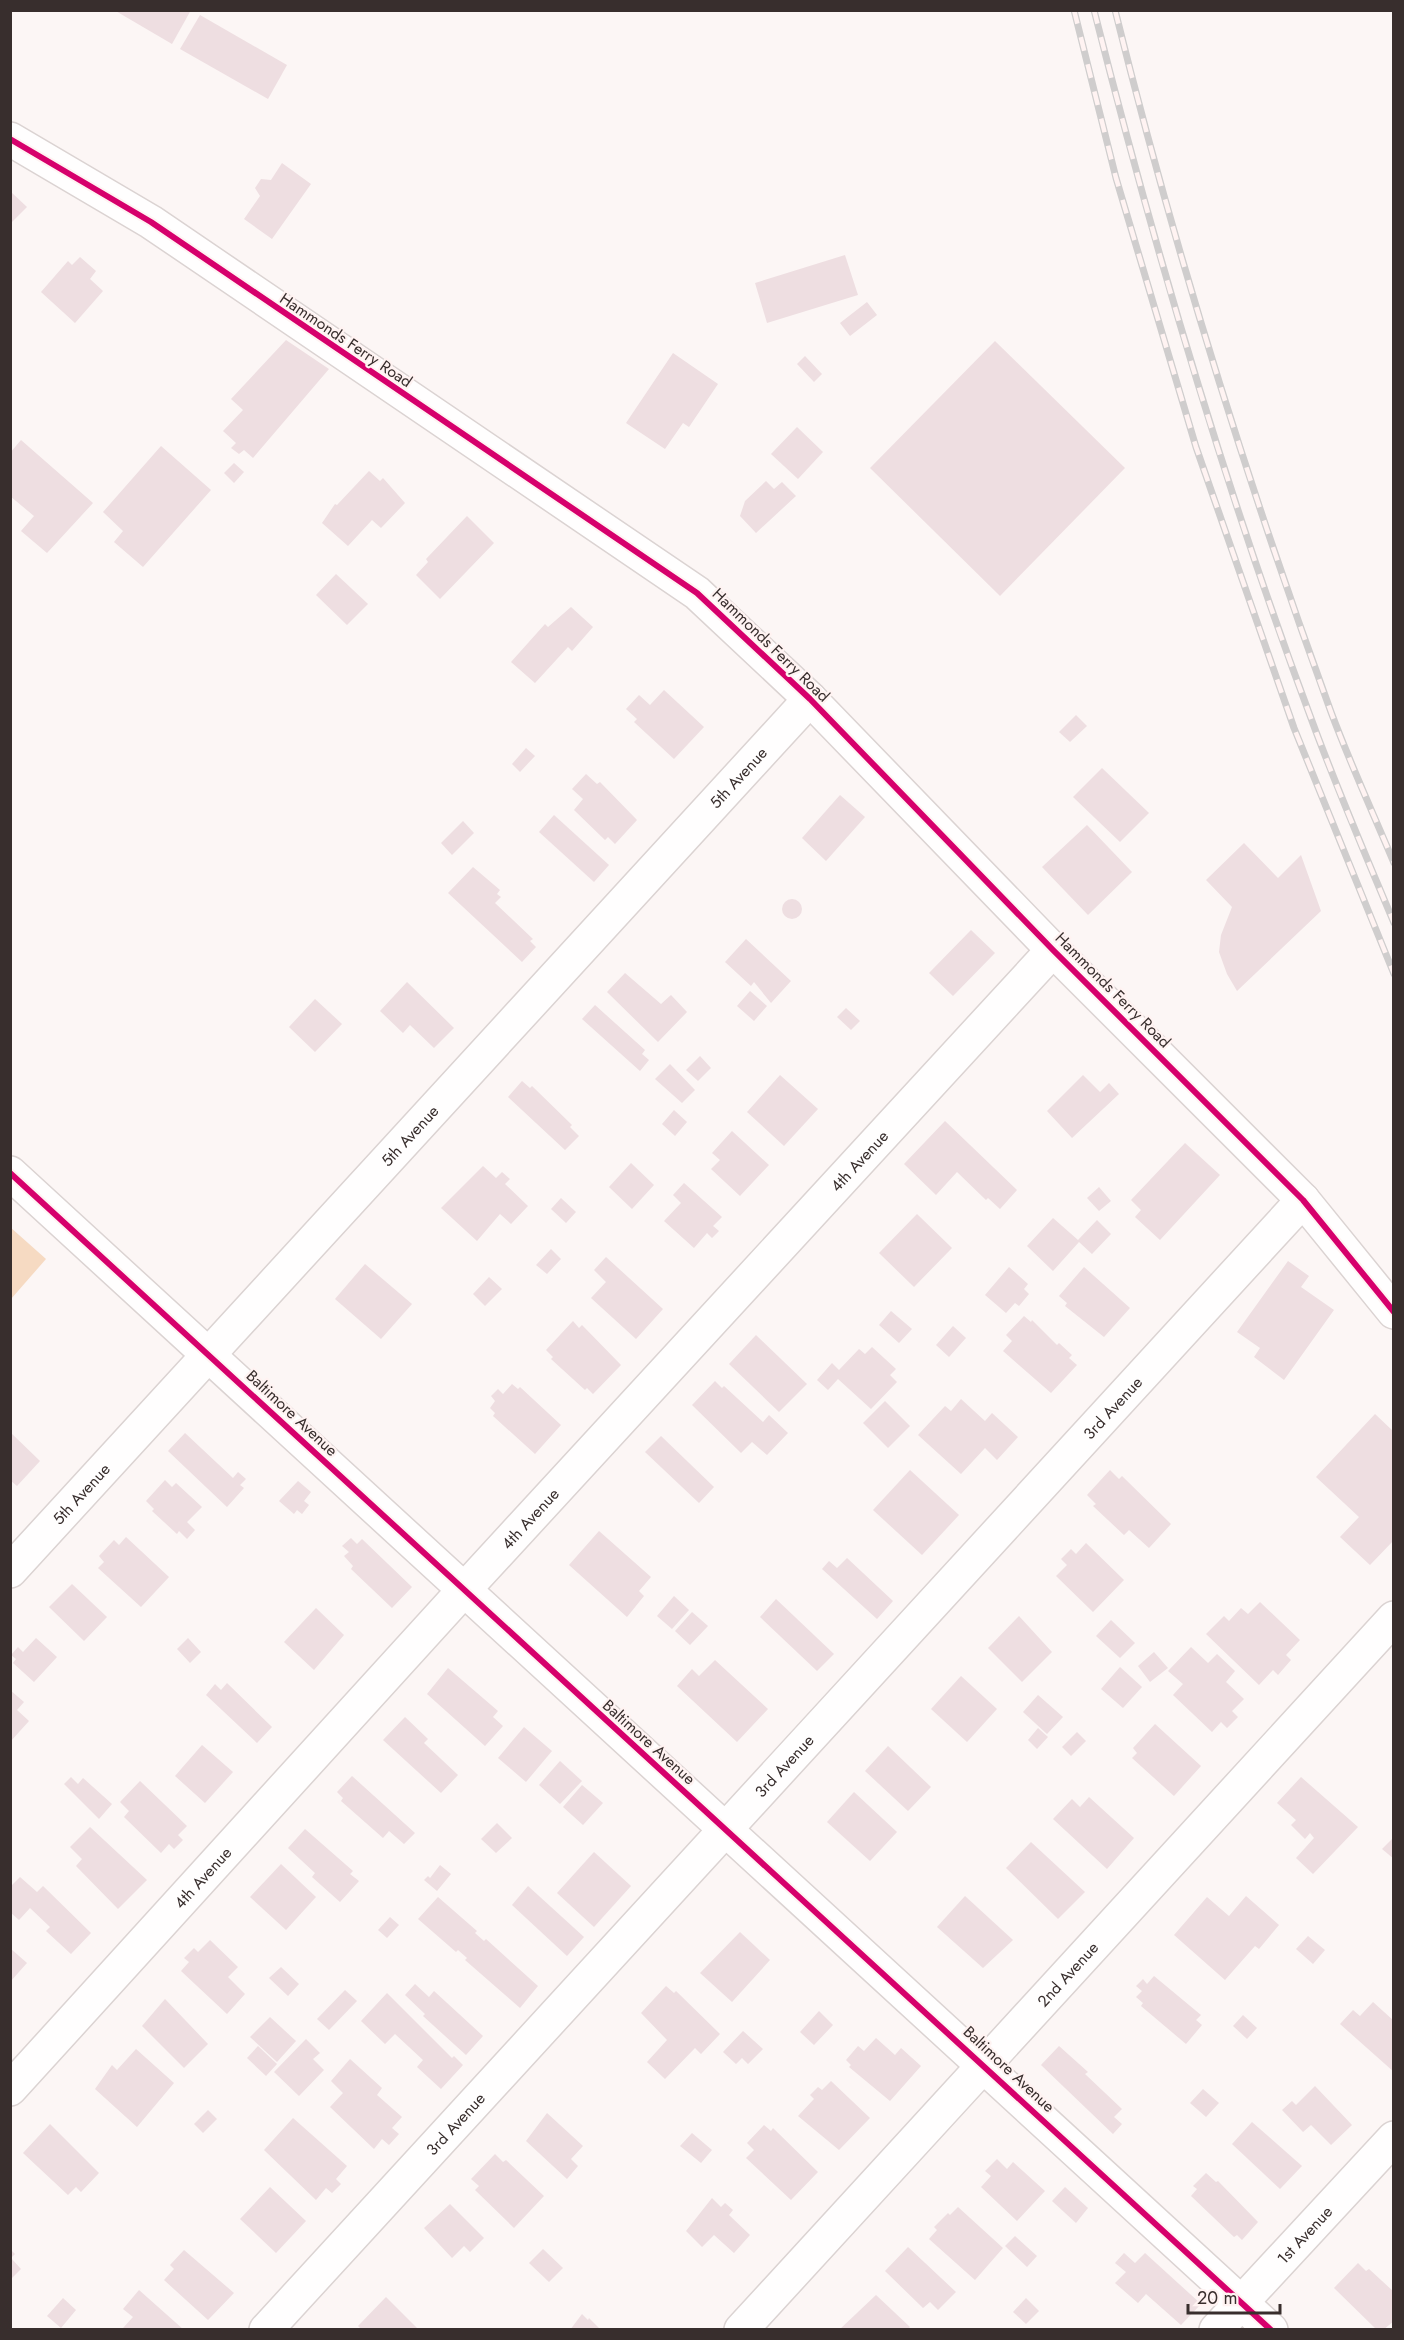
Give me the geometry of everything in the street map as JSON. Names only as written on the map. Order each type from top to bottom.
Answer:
[{"type":"street","name":"Hammonds Ferry Road","points":[[10,139],[150,222],[488,454],[697,593],[810,699],[1053,950],[1303,1200],[1394,1312]]},
{"type":"street","name":"5th Avenue","points":[[10,1571],[810,699]]},
{"type":"street","name":"4th Avenue","points":[[10,2089],[463,1591],[1053,950]]},
{"type":"street","name":"Baltimore Avenue","points":[[10,1173],[210,1355],[463,1591],[983,2063],[1271,2330]]},
{"type":"street","name":"3rd Avenue","points":[[266,2330],[724,1828],[1303,1200]]},
{"type":"street","name":"2nd Avenue","points":[[741,2330],[983,2063],[1394,1618]]},
{"type":"street","name":"1st Avenue","points":[[1216,2330],[1394,2138]]},
{"type":"shaded area","points":[[10,1227],[46,1259],[11,1299],[10,1299]]},
{"type":"building","points":[[114,10],[191,10],[172,44]]},
{"type":"building","points":[[200,15],[287,65],[268,99],[180,49]]},
{"type":"building","points":[[282,163],[311,184],[272,239],[244,219],[260,196],[255,188],[261,179],[271,180]]},
{"type":"building","points":[[10,191],[27,207],[10,224]]},
{"type":"building","points":[[845,255],[858,295],[767,323],[755,283]]},
{"type":"building","points":[[80,257],[96,271],[90,279],[103,291],[75,323],[41,292],[68,261],[72,265]]},
{"type":"building","points":[[867,302],[877,315],[850,336],[840,323]]},
{"type":"building","points":[[286,340],[329,369],[253,458],[244,450],[239,454],[231,448],[236,443],[223,431],[243,410],[231,399]]},
{"type":"building","points":[[995,341],[1125,468],[1000,596],[870,468]]},
{"type":"building","points":[[673,353],[718,384],[689,427],[683,423],[665,449],[626,423]]},
{"type":"building","points":[[805,356],[822,374],[814,382],[797,364]]},
{"type":"building","points":[[797,427],[823,452],[798,479],[771,454]]},
{"type":"building","points":[[21,440],[93,503],[47,553],[21,531],[34,516],[10,496],[10,453]]},
{"type":"building","points":[[161,446],[211,490],[143,567],[114,542],[123,531],[103,512]]},
{"type":"building","points":[[234,463],[244,472],[234,483],[224,473]]},
{"type":"building","points":[[369,471],[380,481],[383,478],[405,503],[381,528],[372,520],[348,546],[322,523],[335,504],[337,505]]},
{"type":"building","points":[[766,481],[774,489],[782,482],[796,496],[756,533],[740,516],[745,501]]},
{"type":"building","points":[[467,516],[494,543],[440,599],[416,575],[428,562],[426,559]]},
{"type":"building","points":[[336,574],[368,604],[347,625],[316,595]]},
{"type":"building","points":[[571,607],[593,627],[572,651],[568,647],[535,683],[511,662],[545,624],[548,627]]},
{"type":"building","points":[[664,690],[704,727],[674,759],[634,722],[637,719],[626,709],[639,695],[650,705]]},
{"type":"building","points":[[1076,715],[1087,726],[1070,742],[1059,732]]},
{"type":"building","points":[[526,748],[535,756],[520,772],[512,764]]},
{"type":"building","points":[[1102,768],[1149,813],[1120,842],[1073,797]]},
{"type":"building","points":[[586,774],[597,784],[600,782],[637,820],[615,844],[608,837],[605,840],[574,810],[583,799],[572,789]]},
{"type":"building","points":[[840,795],[865,817],[826,861],[802,838]]},
{"type":"building","points":[[554,815],[609,865],[594,882],[539,832]]},
{"type":"building","points":[[463,821],[474,833],[452,855],[441,843]]},
{"type":"building","points":[[1087,825],[1132,872],[1088,915],[1042,867]]},
{"type":"building","points":[[1244,843],[1278,878],[1301,855],[1321,911],[1237,991],[1227,974],[1219,952],[1221,935],[1232,907],[1206,880]]},
{"type":"building","points":[[473,867],[500,890],[497,894],[501,897],[495,903],[533,939],[530,941],[536,947],[522,962],[448,893]]},
{"type":"building","points":[[792,899],[799,902],[802,909],[799,916],[792,919],[785,916],[782,909],[785,902]]},
{"type":"building","points":[[971,930],[995,953],[953,996],[929,973]]},
{"type":"building","points":[[746,939],[791,981],[771,1003],[754,982],[751,986],[725,962]]},
{"type":"building","points":[[625,973],[661,1004],[671,995],[687,1012],[658,1042],[607,992]]},
{"type":"building","points":[[407,982],[454,1028],[434,1048],[410,1025],[403,1033],[380,1011]]},
{"type":"building","points":[[750,991],[767,1006],[754,1021],[737,1006]]},
{"type":"building","points":[[315,999],[342,1024],[315,1052],[289,1027]]},
{"type":"building","points":[[595,1005],[645,1050],[642,1054],[649,1060],[640,1071],[582,1019]]},
{"type":"building","points":[[846,1008],[860,1021],[851,1030],[837,1017]]},
{"type":"building","points":[[700,1056],[711,1068],[698,1081],[686,1070]]},
{"type":"building","points":[[670,1064],[695,1090],[682,1103],[655,1079]]},
{"type":"building","points":[[780,1075],[818,1109],[784,1146],[747,1112]]},
{"type":"building","points":[[1083,1075],[1100,1092],[1109,1083],[1119,1094],[1072,1138],[1047,1111]]},
{"type":"building","points":[[522,1081],[530,1088],[532,1086],[572,1125],[570,1127],[579,1136],[565,1150],[508,1097]]},
{"type":"building","points":[[674,1110],[687,1122],[675,1136],[662,1124]]},
{"type":"building","points":[[945,1121],[1017,1190],[1000,1209],[988,1198],[986,1200],[957,1172],[936,1195],[904,1164]]},
{"type":"building","points":[[732,1131],[769,1165],[740,1196],[711,1169],[720,1160],[712,1153]]},
{"type":"building","points":[[1185,1143],[1220,1175],[1160,1240],[1135,1217],[1141,1210],[1131,1200]]},
{"type":"building","points":[[631,1163],[654,1185],[632,1209],[609,1187]]},
{"type":"building","points":[[483,1166],[496,1178],[502,1172],[510,1179],[505,1184],[528,1206],[511,1224],[500,1214],[477,1241],[441,1208]]},
{"type":"building","points":[[684,1183],[722,1217],[713,1226],[719,1231],[712,1238],[707,1233],[694,1248],[664,1221],[681,1203],[673,1195]]},
{"type":"building","points":[[1099,1187],[1111,1201],[1099,1211],[1087,1198]]},
{"type":"building","points":[[561,1198],[576,1212],[566,1223],[551,1209]]},
{"type":"building","points":[[917,1214],[952,1248],[914,1287],[879,1253]]},
{"type":"building","points":[[1053,1218],[1078,1240],[1097,1220],[1111,1234],[1092,1254],[1079,1242],[1053,1271],[1027,1246]]},
{"type":"building","points":[[551,1249],[561,1259],[547,1274],[536,1265]]},
{"type":"building","points":[[606,1257],[663,1309],[636,1339],[591,1298],[606,1282],[594,1270]]},
{"type":"building","points":[[1288,1261],[1309,1276],[1301,1287],[1334,1310],[1284,1380],[1254,1357],[1260,1348],[1237,1332]]},
{"type":"building","points":[[365,1264],[412,1304],[381,1339],[335,1299]]},
{"type":"building","points":[[1009,1267],[1028,1284],[1024,1289],[1029,1294],[1019,1306],[1015,1303],[1006,1313],[985,1295]]},
{"type":"building","points":[[1084,1267],[1130,1308],[1104,1337],[1065,1306],[1067,1303],[1059,1296]]},
{"type":"building","points":[[489,1277],[502,1289],[485,1306],[473,1294]]},
{"type":"building","points":[[891,1311],[912,1329],[899,1343],[879,1325]]},
{"type":"building","points":[[1024,1316],[1031,1322],[1032,1320],[1057,1345],[1059,1343],[1072,1355],[1069,1358],[1077,1365],[1051,1393],[1003,1351],[1012,1341],[1006,1335]]},
{"type":"building","points":[[573,1321],[579,1328],[582,1325],[621,1365],[593,1394],[587,1388],[585,1390],[551,1359],[553,1357],[546,1350]]},
{"type":"building","points":[[953,1326],[966,1338],[949,1357],[936,1345]]},
{"type":"building","points":[[756,1335],[807,1384],[779,1412],[729,1364]]},
{"type":"building","points":[[872,1347],[896,1369],[890,1375],[897,1382],[871,1409],[838,1379],[828,1390],[817,1380],[832,1363],[839,1370],[859,1349],[865,1354]]},
{"type":"building","points":[[715,1381],[722,1388],[724,1386],[763,1422],[769,1415],[788,1433],[767,1455],[752,1442],[741,1453],[692,1405]]},
{"type":"building","points":[[512,1384],[518,1389],[520,1387],[561,1425],[535,1454],[493,1416],[495,1413],[490,1408],[495,1401],[491,1396],[498,1389],[503,1394]]},
{"type":"building","points":[[961,1399],[985,1421],[992,1413],[1018,1437],[997,1460],[985,1448],[961,1474],[918,1435],[945,1406],[951,1411]]},
{"type":"building","points":[[885,1401],[910,1426],[888,1448],[863,1423]]},
{"type":"building","points":[[1375,1414],[1394,1432],[1394,1540],[1370,1565],[1340,1537],[1359,1517],[1316,1477]]},
{"type":"building","points":[[10,1432],[40,1461],[17,1486],[10,1480]]},
{"type":"building","points":[[185,1433],[233,1478],[238,1472],[246,1479],[240,1485],[244,1488],[227,1507],[168,1451]]},
{"type":"building","points":[[661,1436],[714,1487],[699,1503],[645,1452]]},
{"type":"building","points":[[910,1470],[959,1515],[922,1555],[873,1510]]},
{"type":"building","points":[[1110,1470],[1119,1479],[1122,1476],[1171,1524],[1149,1548],[1129,1530],[1124,1535],[1093,1506],[1096,1504],[1087,1495]]},
{"type":"building","points":[[165,1480],[172,1487],[176,1483],[202,1507],[187,1522],[195,1530],[187,1539],[179,1531],[177,1534],[152,1511],[154,1509],[146,1501]]},
{"type":"building","points":[[298,1481],[311,1492],[304,1501],[309,1505],[302,1514],[297,1510],[294,1514],[279,1501]]},
{"type":"building","points":[[599,1531],[651,1577],[639,1591],[644,1596],[627,1617],[569,1565]]},
{"type":"building","points":[[126,1537],[169,1577],[141,1607],[98,1568],[104,1562],[99,1556],[114,1540],[119,1545]]},
{"type":"building","points":[[351,1538],[357,1544],[362,1539],[412,1587],[392,1608],[351,1569],[353,1566],[344,1556],[349,1552],[342,1546]]},
{"type":"building","points":[[1086,1543],[1124,1580],[1093,1612],[1056,1576],[1067,1565],[1061,1559],[1071,1549],[1076,1554]]},
{"type":"building","points":[[847,1558],[893,1601],[877,1619],[822,1569],[829,1561],[837,1568]]},
{"type":"building","points":[[72,1584],[107,1617],[84,1641],[49,1607]]},
{"type":"building","points":[[674,1596],[689,1610],[672,1629],[657,1616]]},
{"type":"building","points":[[776,1599],[834,1654],[817,1671],[760,1617]]},
{"type":"building","points":[[1260,1602],[1300,1640],[1286,1655],[1291,1660],[1278,1675],[1273,1670],[1259,1685],[1206,1634],[1224,1616],[1229,1621],[1241,1608],[1248,1614]]},
{"type":"building","points":[[316,1608],[344,1635],[314,1670],[284,1642]]},
{"type":"building","points":[[692,1612],[708,1626],[690,1645],[675,1631]]},
{"type":"building","points":[[1019,1616],[1052,1652],[1022,1682],[988,1648]]},
{"type":"building","points":[[1111,1620],[1135,1643],[1120,1658],[1096,1636]]},
{"type":"building","points":[[36,1638],[57,1657],[34,1682],[13,1663],[16,1659],[11,1655],[18,1647],[23,1652]]},
{"type":"building","points":[[188,1638],[201,1652],[190,1663],[177,1649]]},
{"type":"building","points":[[1191,1647],[1208,1663],[1217,1654],[1235,1671],[1226,1682],[1244,1699],[1232,1711],[1238,1717],[1227,1728],[1221,1722],[1212,1732],[1173,1695],[1183,1684],[1168,1671]]},
{"type":"building","points":[[1154,1652],[1168,1668],[1150,1682],[1138,1666]]},
{"type":"building","points":[[715,1660],[768,1709],[737,1742],[677,1686],[692,1669],[699,1676]]},
{"type":"building","points":[[1120,1667],[1142,1687],[1123,1708],[1101,1689]]},
{"type":"building","points":[[448,1668],[498,1711],[493,1717],[503,1726],[485,1746],[427,1694]]},
{"type":"building","points":[[961,1676],[997,1709],[967,1742],[931,1709]]},
{"type":"building","points":[[227,1683],[272,1727],[257,1743],[206,1695],[215,1684],[221,1690]]},
{"type":"building","points":[[10,1690],[24,1702],[17,1710],[29,1721],[10,1742]]},
{"type":"building","points":[[1038,1695],[1063,1717],[1047,1734],[1023,1712]]},
{"type":"building","points":[[405,1717],[428,1739],[424,1743],[458,1775],[441,1793],[383,1740]]},
{"type":"building","points":[[1155,1724],[1201,1766],[1174,1796],[1132,1758],[1137,1753],[1133,1748]]},
{"type":"building","points":[[524,1727],[552,1751],[526,1782],[498,1758]]},
{"type":"building","points":[[1038,1728],[1048,1737],[1037,1749],[1028,1740]]},
{"type":"building","points":[[1077,1732],[1086,1741],[1071,1756],[1062,1747]]},
{"type":"building","points":[[202,1745],[233,1772],[205,1803],[175,1776]]},
{"type":"building","points":[[888,1746],[931,1787],[908,1811],[865,1771]]},
{"type":"building","points":[[560,1761],[582,1781],[560,1804],[539,1785]]},
{"type":"building","points":[[352,1776],[415,1833],[404,1844],[389,1831],[383,1838],[341,1801],[343,1798],[337,1792]]},
{"type":"building","points":[[71,1777],[78,1784],[83,1778],[112,1804],[99,1819],[64,1784]]},
{"type":"building","points":[[1301,1777],[1358,1827],[1313,1874],[1296,1858],[1314,1838],[1310,1833],[1305,1839],[1291,1825],[1296,1820],[1277,1803]]},
{"type":"building","points":[[140,1781],[187,1826],[178,1835],[183,1840],[174,1849],[169,1844],[161,1853],[124,1817],[129,1811],[120,1802]]},
{"type":"building","points":[[582,1785],[603,1803],[583,1825],[563,1807]]},
{"type":"building","points":[[854,1792],[897,1832],[870,1861],[827,1822]]},
{"type":"building","points":[[1089,1797],[1134,1838],[1107,1869],[1053,1819],[1072,1799],[1080,1807]]},
{"type":"building","points":[[497,1823],[512,1838],[496,1853],[481,1839]]},
{"type":"building","points":[[90,1827],[147,1880],[118,1909],[76,1866],[82,1859],[70,1847]]},
{"type":"building","points":[[305,1829],[353,1871],[350,1874],[359,1881],[340,1902],[312,1877],[315,1873],[288,1848]]},
{"type":"building","points":[[1394,1837],[1394,1859],[1382,1849]]},
{"type":"building","points":[[1031,1842],[1085,1892],[1058,1919],[1006,1868]]},
{"type":"building","points":[[594,1852],[631,1886],[594,1927],[557,1893]]},
{"type":"building","points":[[281,1864],[316,1897],[286,1930],[250,1897]]},
{"type":"building","points":[[440,1865],[451,1874],[437,1891],[424,1880],[428,1876],[430,1878]]},
{"type":"building","points":[[20,1877],[37,1892],[43,1886],[91,1933],[71,1954],[46,1931],[50,1927],[30,1908],[19,1920],[10,1912],[10,1887]]},
{"type":"building","points":[[528,1886],[584,1937],[567,1956],[512,1905]]},
{"type":"building","points":[[965,1896],[1013,1940],[983,1968],[937,1927]]},
{"type":"building","points":[[1246,1896],[1279,1925],[1259,1949],[1255,1946],[1225,1980],[1174,1935],[1207,1897],[1229,1916]]},
{"type":"building","points":[[438,1897],[477,1931],[475,1933],[484,1941],[486,1939],[538,1986],[520,2008],[465,1960],[467,1958],[458,1950],[456,1952],[418,1919]]},
{"type":"building","points":[[390,1917],[399,1925],[387,1938],[378,1930]]},
{"type":"building","points":[[740,1932],[770,1960],[732,2002],[700,1973]]},
{"type":"building","points":[[1308,1936],[1325,1950],[1313,1964],[1296,1949]]},
{"type":"building","points":[[210,1940],[238,1967],[228,1977],[245,1994],[227,2014],[181,1971],[189,1962],[184,1958],[194,1948],[198,1952]]},
{"type":"building","points":[[10,1948],[27,1963],[10,1982]]},
{"type":"building","points":[[281,1967],[299,1984],[288,1996],[269,1978]]},
{"type":"building","points":[[1154,1976],[1201,2015],[1196,2020],[1202,2025],[1186,2044],[1141,2006],[1143,2003],[1136,1997],[1142,1991],[1136,1986],[1143,1979],[1147,1984]]},
{"type":"building","points":[[415,1984],[429,1997],[434,1991],[483,2036],[466,2055],[423,2016],[425,2014],[405,1995]]},
{"type":"building","points":[[666,1986],[674,1993],[676,1991],[720,2034],[701,2054],[695,2048],[665,2079],[647,2062],[667,2040],[641,2013]]},
{"type":"building","points":[[345,1990],[357,2001],[329,2030],[317,2019]]},
{"type":"building","points":[[387,1993],[452,2058],[454,2056],[463,2065],[441,2089],[417,2067],[423,2060],[395,2034],[385,2044],[361,2021]]},
{"type":"building","points":[[165,1999],[208,2044],[184,2068],[142,2026]]},
{"type":"building","points":[[1373,2002],[1394,2021],[1394,2072],[1340,2024],[1353,2010],[1360,2016]]},
{"type":"building","points":[[819,2011],[833,2025],[814,2045],[800,2032]]},
{"type":"building","points":[[1243,2015],[1257,2028],[1247,2039],[1233,2026]]},
{"type":"building","points":[[270,2017],[296,2041],[277,2062],[250,2037]]},
{"type":"building","points":[[743,2031],[763,2049],[748,2064],[742,2058],[736,2064],[723,2052]]},
{"type":"building","points":[[876,2038],[895,2055],[901,2048],[921,2066],[890,2101],[849,2067],[851,2065],[846,2060],[858,2046],[864,2051]]},
{"type":"building","points":[[306,2039],[320,2053],[313,2059],[324,2070],[299,2096],[274,2072]]},
{"type":"building","points":[[258,2046],[277,2064],[266,2076],[247,2058]]},
{"type":"building","points":[[1059,2046],[1088,2072],[1085,2074],[1122,2109],[1114,2117],[1122,2124],[1113,2134],[1041,2065]]},
{"type":"building","points":[[136,2049],[174,2083],[137,2127],[95,2089],[112,2065],[117,2070]]},
{"type":"building","points":[[350,2059],[382,2088],[377,2095],[402,2117],[392,2128],[399,2134],[389,2145],[382,2139],[374,2149],[330,2107],[343,2093],[331,2081]]},
{"type":"building","points":[[831,2081],[870,2118],[839,2150],[798,2116],[814,2099],[810,2095],[818,2087],[822,2090]]},
{"type":"building","points":[[1315,2086],[1352,2125],[1331,2145],[1311,2125],[1303,2132],[1282,2110],[1292,2101],[1296,2105]]},
{"type":"building","points":[[1203,2089],[1219,2103],[1206,2117],[1190,2103]]},
{"type":"building","points":[[208,2110],[217,2119],[203,2133],[194,2124]]},
{"type":"building","points":[[547,2113],[583,2146],[571,2159],[578,2166],[567,2179],[526,2141]]},
{"type":"building","points":[[293,2118],[347,2166],[336,2179],[341,2184],[332,2193],[326,2188],[316,2200],[264,2150]]},
{"type":"building","points":[[1252,2122],[1302,2166],[1280,2189],[1232,2144]]},
{"type":"building","points":[[50,2124],[99,2173],[81,2192],[76,2187],[68,2195],[23,2153]]},
{"type":"building","points":[[764,2125],[771,2131],[773,2128],[818,2172],[791,2200],[746,2158],[754,2150],[747,2143]]},
{"type":"building","points":[[692,2133],[712,2150],[701,2163],[680,2146]]},
{"type":"building","points":[[495,2154],[503,2162],[506,2160],[544,2196],[514,2228],[475,2190],[479,2186],[471,2179]]},
{"type":"building","points":[[997,2159],[1007,2169],[1013,2162],[1045,2191],[1017,2221],[981,2187],[991,2176],[985,2171]]},
{"type":"building","points":[[1206,2173],[1216,2182],[1218,2181],[1258,2222],[1242,2240],[1237,2235],[1234,2237],[1191,2196],[1197,2189],[1193,2186]]},
{"type":"building","points":[[270,2187],[306,2221],[276,2253],[240,2219]]},
{"type":"building","points":[[1065,2187],[1088,2208],[1076,2223],[1052,2201]]},
{"type":"building","points":[[712,2198],[721,2207],[725,2203],[733,2210],[729,2215],[750,2235],[734,2253],[714,2235],[702,2247],[686,2231]]},
{"type":"building","points":[[450,2204],[484,2238],[470,2252],[464,2246],[452,2258],[424,2228]]},
{"type":"building","points":[[958,2207],[1003,2248],[975,2280],[929,2239],[937,2230],[934,2227]]},
{"type":"building","points":[[1015,2236],[1037,2256],[1027,2267],[1005,2246]]},
{"type":"building","points":[[908,2247],[956,2292],[938,2310],[930,2302],[923,2308],[885,2271]]},
{"type":"building","points":[[10,2249],[15,2254],[11,2258],[21,2269],[10,2280]]},
{"type":"building","points":[[543,2249],[563,2268],[549,2282],[529,2263]]},
{"type":"building","points":[[184,2250],[234,2293],[208,2320],[164,2280],[174,2269],[170,2265]]},
{"type":"building","points":[[1124,2253],[1135,2263],[1145,2253],[1201,2304],[1181,2325],[1146,2294],[1138,2303],[1115,2283],[1126,2272],[1115,2263]]},
{"type":"building","points":[[1358,2263],[1366,2271],[1369,2269],[1394,2292],[1394,2321],[1383,2330],[1377,2330],[1334,2288]]},
{"type":"building","points":[[139,2290],[184,2330],[123,2328],[133,2317],[123,2309]]},
{"type":"building","points":[[876,2295],[910,2327],[907,2330],[839,2330]]},
{"type":"building","points":[[386,2297],[419,2330],[362,2330],[358,2326]]},
{"type":"building","points":[[63,2298],[76,2310],[61,2328],[47,2316]]},
{"type":"building","points":[[1026,2298],[1039,2311],[1026,2324],[1013,2312]]},
{"type":"building","points":[[582,2314],[588,2320],[589,2318],[601,2330],[570,2330]]},
{"type":"railway","points":[[1074,10],[1116,178],[1196,447],[1294,728],[1394,974]]},
{"type":"railway","points":[[1094,10],[1167,280],[1221,458],[1280,634],[1322,746],[1394,923]]},
{"type":"railway","points":[[1115,10],[1187,276],[1241,452],[1331,712],[1394,863]]},
{"type":"cycle path","points":[[10,139],[151,222],[697,593],[810,699],[1053,950],[1303,1200],[1394,1312]]},
{"type":"cycle path","points":[[10,1173],[1271,2330]]}]
